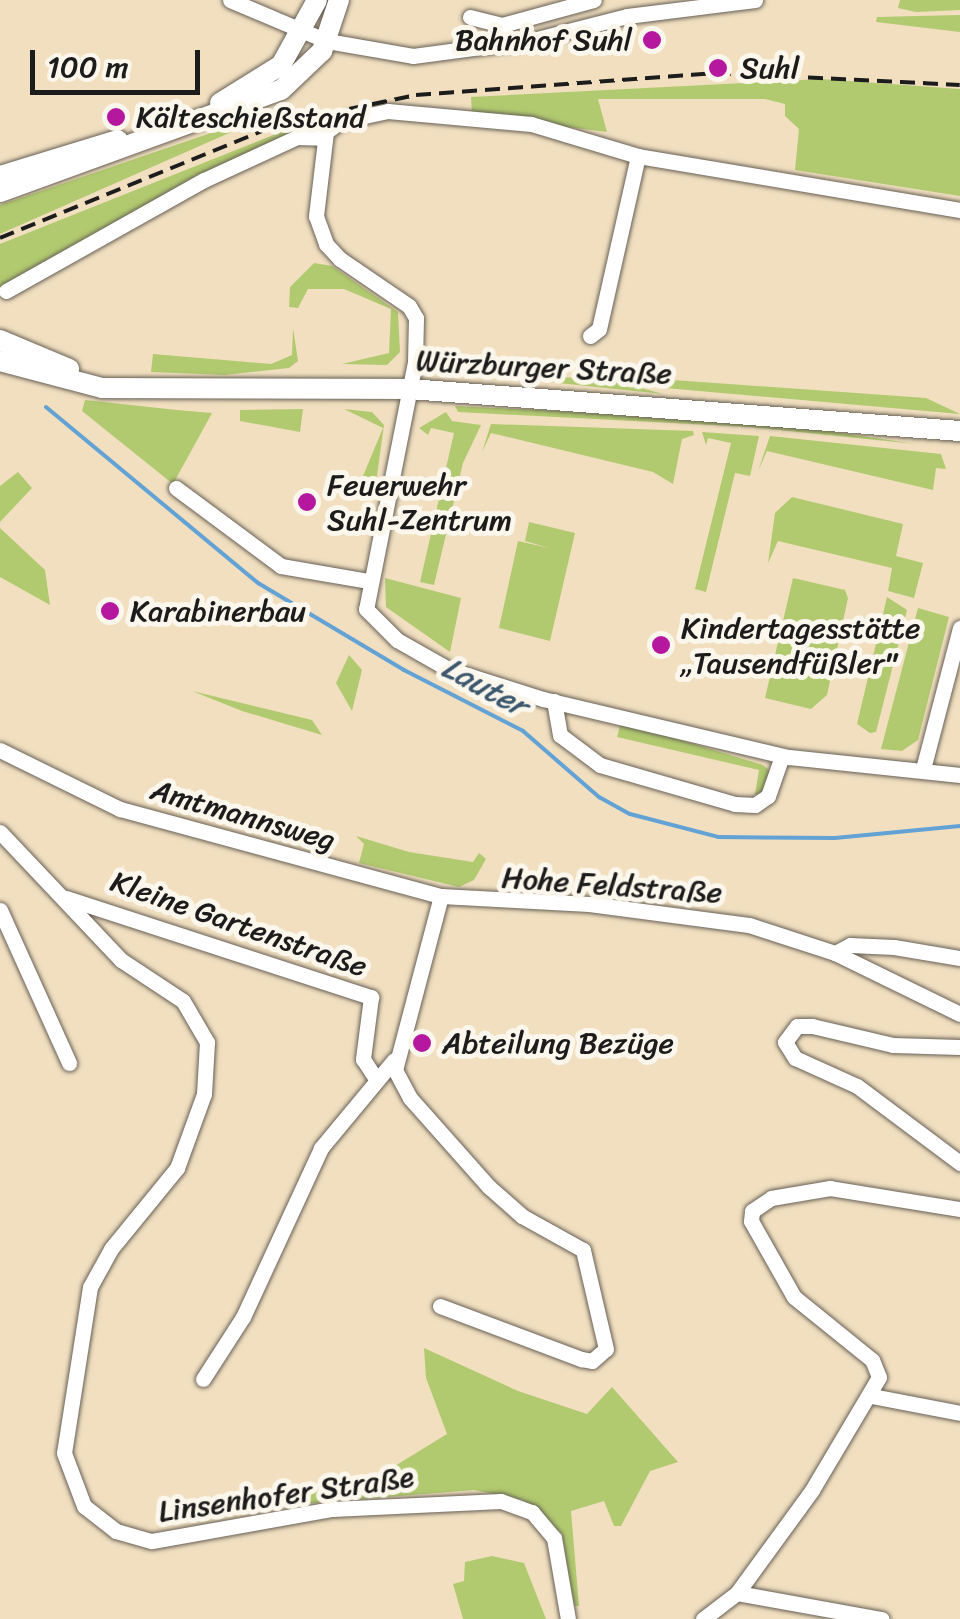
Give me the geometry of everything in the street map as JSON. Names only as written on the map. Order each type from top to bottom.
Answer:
[{"type":"main road","points":[[0,176],[238,96],[281,65],[303,33],[317,0]]},
{"type":"main road","points":[[0,192],[256,103],[302,76],[328,40],[340,0]]},
{"type":"main road","name":"Würzburger Straße","points":[[0,340],[48,363],[123,385]]},
{"type":"main road","name":"Würzburger Straße","points":[[0,361],[102,388],[123,385],[229,392],[410,389],[960,431]]},
{"type":"street","points":[[230,0],[328,40],[389,54],[446,56],[627,16],[755,0]]},
{"type":"street","points":[[470,18],[514,23],[594,0]]},
{"type":"street","points":[[960,210],[638,156],[531,124],[400,112],[340,121],[322,138],[320,232],[340,258],[413,310],[417,348],[368,581],[366,609],[397,640],[448,669],[554,701],[782,756],[923,768],[960,775]]},
{"type":"street","points":[[6,291],[204,180],[298,137],[322,138]]},
{"type":"street","points":[[590,336],[599,328],[638,156]]},
{"type":"street","points":[[176,488],[269,560],[305,574],[368,581]]},
{"type":"street","points":[[923,768],[960,628]]},
{"type":"street","points":[[554,701],[560,735],[589,758],[620,775],[704,796],[761,802],[776,783],[782,756]]},
{"type":"street","name":"Amtmannsweg","points":[[0,750],[120,809],[441,896],[481,903]]},
{"type":"street","name":"Linsenhofer Straße","points":[[0,832],[121,960],[183,1001],[202,1029],[210,1060],[177,1168],[111,1250],[90,1287],[64,1453],[84,1506],[116,1531],[152,1542],[332,1508],[501,1501],[532,1512],[554,1538],[568,1619]]},
{"type":"street","points":[[203,1379],[235,1332],[322,1148],[374,1076],[394,1060],[415,1006],[441,896]]},
{"type":"street","name":"Kleine Gartenstraße","points":[[66,898],[371,997],[375,1006],[363,1059],[374,1076]]},
{"type":"street","name":"Hohe Feldstraße","points":[[481,903],[589,904],[719,918],[835,953],[960,1014]]},
{"type":"street","points":[[0,910],[69,1063]]},
{"type":"street","points":[[835,953],[850,946],[894,947],[960,958]]},
{"type":"street","points":[[960,1047],[893,1044],[812,1026],[797,1026],[785,1042],[795,1058],[853,1084],[960,1164]]},
{"type":"street","points":[[394,1060],[410,1098],[489,1188],[522,1216],[582,1250],[606,1349],[592,1360],[581,1360],[440,1306]]},
{"type":"street","points":[[703,1619],[737,1593],[872,1396],[877,1367],[794,1298],[751,1220],[752,1211],[770,1198],[830,1188],[960,1209]]},
{"type":"street","points":[[872,1396],[960,1412]]},
{"type":"street","points":[[737,1593],[882,1619]]},
{"type":"green space","points":[[900,0],[960,0],[960,10],[916,12],[898,8]]},
{"type":"green space","points":[[960,15],[960,32],[876,22],[877,17]]},
{"type":"green space","points":[[821,79],[960,89],[960,196],[795,170],[799,129],[785,116],[785,104],[765,99],[598,99],[607,132],[472,115],[471,97]]},
{"type":"green space","points":[[243,122],[245,126],[0,234],[0,205]]},
{"type":"green space","points":[[296,126],[296,132],[0,287],[0,244]]},
{"type":"green space","points":[[314,263],[332,266],[398,312],[400,352],[387,365],[342,364],[389,353],[391,309],[344,289],[308,289],[298,308],[289,307],[290,287]]},
{"type":"green space","points":[[293,328],[298,361],[289,368],[225,375],[151,372],[153,354],[271,364],[292,355]]},
{"type":"green space","points":[[534,375],[616,381],[663,394],[511,378]]},
{"type":"green space","points":[[616,376],[926,398],[960,414],[665,388]]},
{"type":"green space","points":[[85,400],[212,413],[173,484],[82,411]]},
{"type":"green space","points":[[455,406],[760,421],[916,444],[750,427],[458,412]]},
{"type":"green space","points":[[303,409],[300,432],[240,421],[240,410]]},
{"type":"green space","points":[[344,409],[372,412],[384,425],[374,497],[358,488],[383,428]]},
{"type":"green space","points":[[446,412],[452,421],[481,425],[463,463],[434,585],[420,582],[454,433],[431,428],[428,435],[419,428]]},
{"type":"green space","points":[[491,424],[693,431],[694,435],[682,439],[673,484],[653,472],[491,433],[482,452]]},
{"type":"green space","points":[[702,432],[759,436],[750,476],[735,473],[706,592],[695,589],[731,443],[708,438],[706,445]]},
{"type":"green space","points":[[770,436],[941,454],[946,469],[936,468],[933,490],[767,451],[758,471]]},
{"type":"green space","points":[[18,472],[32,488],[0,522],[0,486]]},
{"type":"green space","points":[[792,497],[903,524],[896,556],[923,563],[914,598],[888,591],[892,568],[778,541],[768,563],[775,513]]},
{"type":"green space","points":[[529,522],[575,533],[550,641],[499,628],[518,541],[549,548],[525,541]]},
{"type":"green space","points":[[0,528],[45,570],[50,605],[0,577]]},
{"type":"green space","points":[[385,578],[461,598],[450,652],[386,607]]},
{"type":"green space","points":[[793,578],[845,590],[848,598],[827,695],[811,709],[765,698]]},
{"type":"green space","points":[[887,597],[907,610],[876,732],[870,733],[857,724]]},
{"type":"green space","points":[[918,608],[949,617],[918,740],[902,751],[881,749]]},
{"type":"green space","points":[[349,655],[362,670],[352,711],[336,683]]},
{"type":"green space","points":[[192,691],[312,720],[322,735],[242,711]]},
{"type":"green space","points":[[621,722],[763,765],[771,772],[763,798],[755,794],[759,770],[617,737]]},
{"type":"green space","points":[[356,836],[409,852],[473,862],[479,853],[486,859],[474,880],[459,887],[359,863],[364,844]]},
{"type":"green space","points":[[424,1348],[518,1391],[587,1414],[612,1387],[678,1462],[650,1471],[621,1526],[614,1526],[604,1501],[571,1511],[579,1606],[574,1606],[562,1534],[523,1500],[474,1490],[300,1504],[303,1494],[372,1480],[447,1434],[426,1378]]},
{"type":"green space","points":[[492,1556],[524,1563],[546,1619],[463,1619],[453,1584],[464,1581],[465,1562]]},
{"type":"waterway","name":"Lauter","points":[[46,407],[258,583],[404,670],[523,731],[599,797],[630,814],[718,837],[835,838],[960,826]]},
{"type":"railway","points":[[0,238],[282,123],[416,95],[716,73],[960,85]]},
{"type":"place","name":"Bahnhof Suhl","points":[[652,40]]},
{"type":"place","name":"Suhl","points":[[718,68]]},
{"type":"place","name":"Kälteschießstand","points":[[116,117]]},
{"type":"place","name":"Feuerwehr Suhl-Zentrum","points":[[307,502]]},
{"type":"place","name":"Karabinerbau","points":[[110,611]]},
{"type":"place","name":"Kindertagesstätte „Tausendfüßler\"","points":[[661,645]]},
{"type":"place","name":"Abteilung Bezüge","points":[[422,1043]]}]
